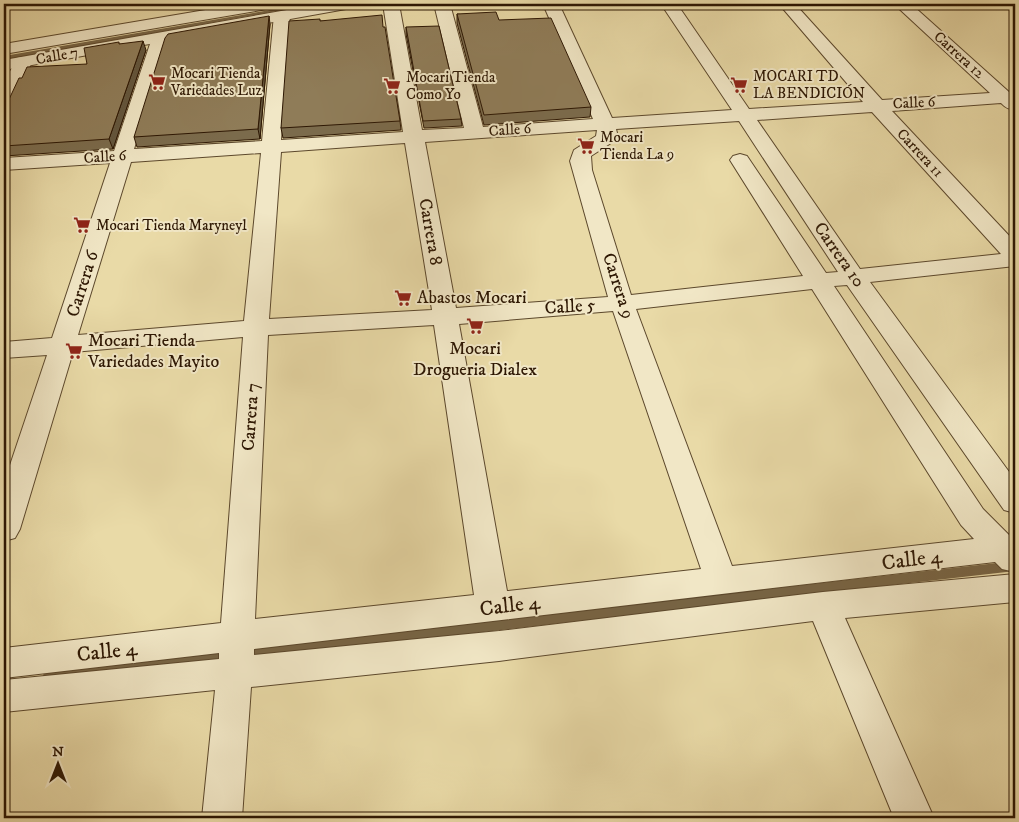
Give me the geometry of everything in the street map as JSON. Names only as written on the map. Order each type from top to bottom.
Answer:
[{"type":"street","name":"Calle 7","points":[[4,65],[160,38],[274,10],[346,4]]},
{"type":"street","name":"Carrera 8","points":[[391,4],[493,608]]},
{"type":"street","points":[[442,4],[475,133]]},
{"type":"street","points":[[551,4],[605,124]]},
{"type":"street","name":"Carrera 10","points":[[668,4],[853,276],[1015,502]]},
{"type":"street","name":"Carrera 11","points":[[787,4],[876,105],[1015,257]]},
{"type":"street","name":"Carrera 12","points":[[902,4],[1012,100]]},
{"type":"street","points":[[1011,4],[1015,7]]},
{"type":"street","points":[[4,49],[274,10]]},
{"type":"street","name":"Carrera 7","points":[[222,818],[236,656],[256,328],[272,146],[274,10]]},
{"type":"street","name":"Carrera 6","points":[[4,529],[160,38]]},
{"type":"street","points":[[4,100],[23,62]]},
{"type":"street","name":"Calle 6","points":[[4,164],[876,105],[1012,100]]},
{"type":"street","name":"Carrera 9","points":[[605,124],[607,133],[604,140],[581,154],[580,161],[622,303],[722,582]]},
{"type":"street","name":"Carrera 10","points":[[740,160],[972,518],[1013,561]]},
{"type":"street","name":"Calle 5","points":[[4,350],[256,328],[445,317],[622,303],[1015,257]]},
{"type":"street","name":"Calle 4","points":[[4,696],[236,656],[493,608],[722,582],[1013,561]]},
{"type":"street","name":"Calle 4","points":[[4,663],[489,647],[823,606],[1013,561]]},
{"type":"street","points":[[823,606],[914,818]]},
{"type":"building","points":[[496,12],[499,20],[551,18],[591,107],[484,115],[457,14]]},
{"type":"building","points":[[382,15],[400,121],[281,128],[289,21],[320,19],[320,21]]},
{"type":"building","points":[[269,16],[258,129],[134,137],[165,38],[168,34]]},
{"type":"building","points":[[439,26],[461,119],[423,121],[406,27]]},
{"type":"building","points":[[143,41],[109,139],[4,146],[4,110],[19,78],[22,78],[27,67],[87,64],[84,48],[119,42],[119,44]]},
{"type":"waterway","points":[[4,58],[313,4]]},
{"type":"waterway","points":[[49,676],[1015,566]]},
{"type":"place","name":"Mocari Tienda Variedades Luz","points":[[157,82]]},
{"type":"place","name":"MOCARI TD LA BENDICIÓN","points":[[739,85]]},
{"type":"place","name":"Mocari Tienda Como Yo","points":[[392,86]]},
{"type":"place","name":"Mocari Tienda La 9","points":[[586,146]]},
{"type":"place","name":"Mocari Tienda Maryneyl","points":[[82,225]]},
{"type":"place","name":"Abastos Mocari","points":[[403,298]]},
{"type":"place","name":"Mocari Drogueria Dialex","points":[[475,326]]},
{"type":"place","name":"Mocari Tienda Variedades Mayito","points":[[74,351]]}]
